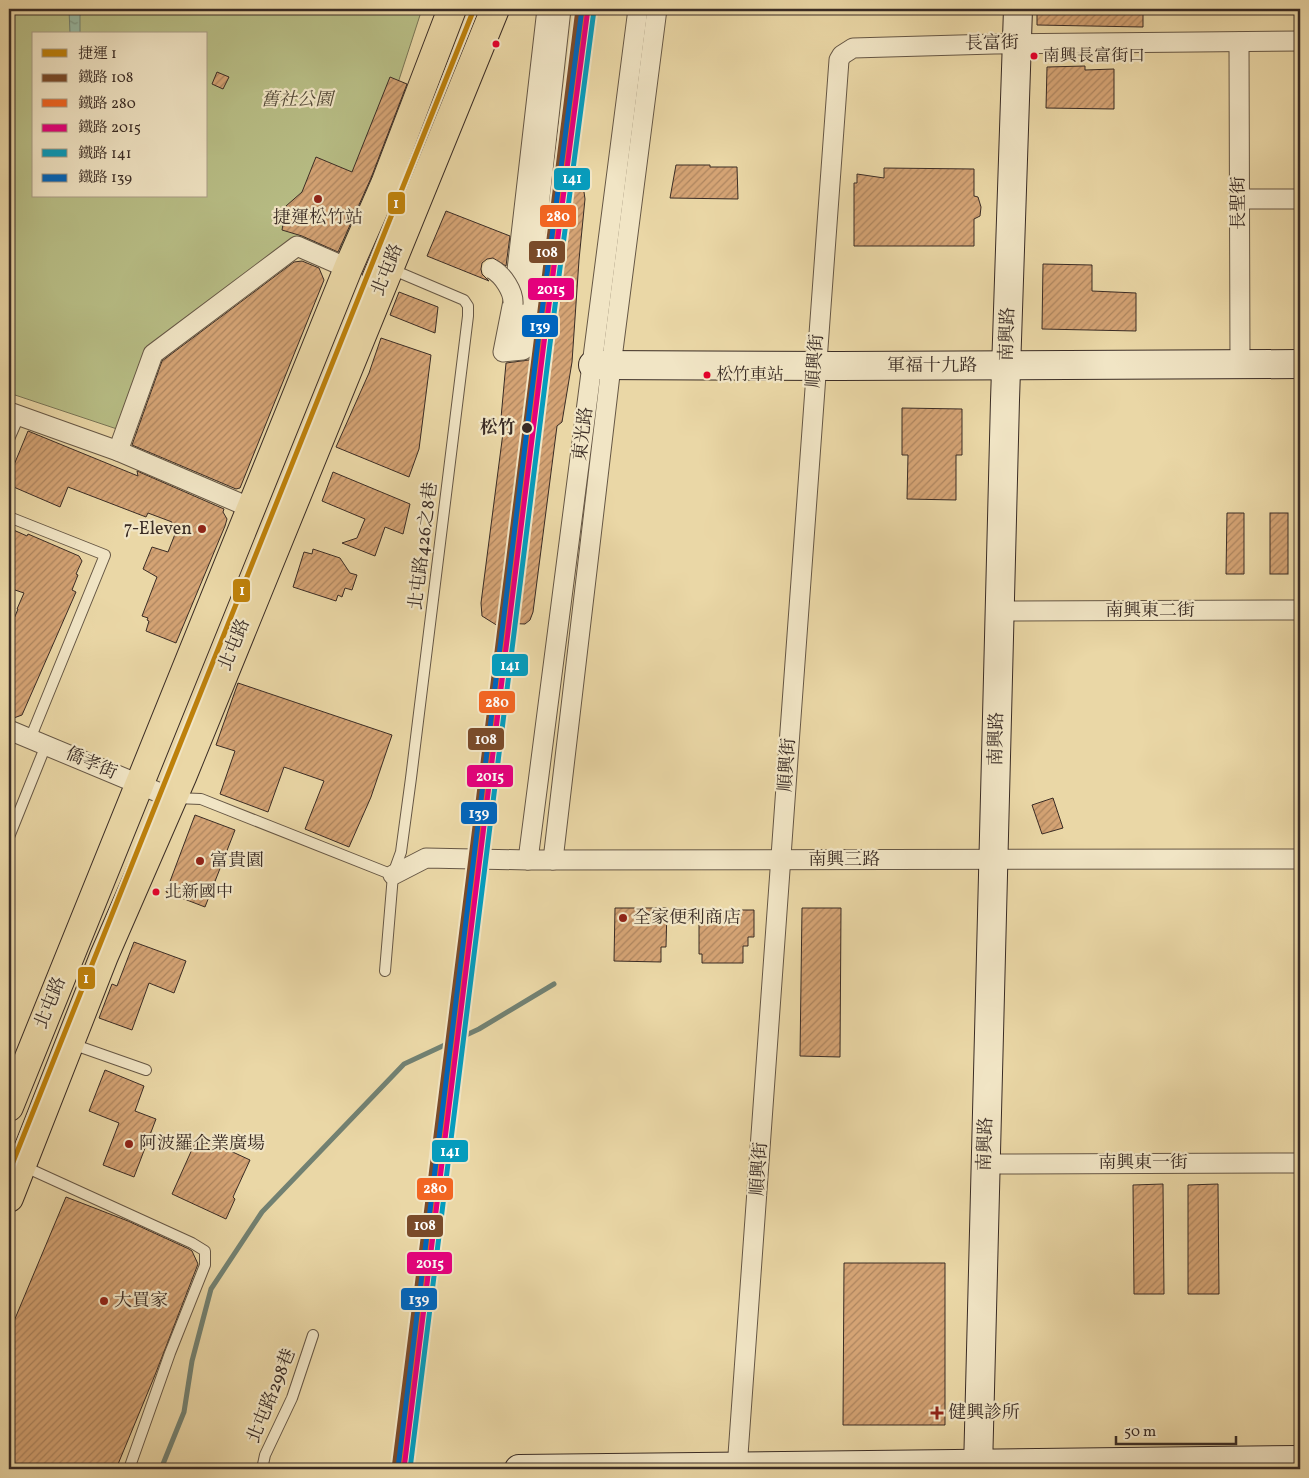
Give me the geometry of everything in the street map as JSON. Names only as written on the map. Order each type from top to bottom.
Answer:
[{"type":"main road","name":"北屯路","points":[[9,1107],[349,266],[386,184],[452,9]]},
{"type":"main road","name":"北屯路","points":[[9,1198],[104,956],[172,798],[495,9]]},
{"type":"street","points":[[547,9],[513,300],[503,352],[523,350],[561,9]]},
{"type":"street","name":"東光路","points":[[553,860],[638,9]]},
{"type":"street","name":"東光路","points":[[528,860],[656,9]]},
{"type":"street","name":"南興路","points":[[978,1466],[1018,9]]},
{"type":"street","name":"長富街","points":[[839,60],[842,55],[853,48],[1300,41]]},
{"type":"street","name":"長聖街","points":[[1238,42],[1240,364]]},
{"type":"street","name":"順興街","points":[[737,1468],[839,60]]},
{"type":"street","points":[[1239,199],[1300,199]]},
{"type":"street","points":[[118,451],[153,354],[297,246],[336,263],[349,266]]},
{"type":"street","points":[[492,269],[499,273],[513,300]]},
{"type":"street","name":"軍福十九路","points":[[602,365],[1007,366],[1300,364]]},
{"type":"street","points":[[14,414],[118,451],[251,508]]},
{"type":"street","name":"南興東二街","points":[[1000,611],[1300,610]]},
{"type":"street","name":"僑孝街","points":[[9,730],[172,798]]},
{"type":"street","name":"南興三路","points":[[393,875],[426,858],[528,860],[1300,859]]},
{"type":"street","name":"南興東一街","points":[[985,1164],[1300,1163]]},
{"type":"street","points":[[518,1469],[978,1466],[1300,1460]]},
{"type":"lane","name":"北屯路426之8巷","points":[[385,971],[393,875],[401,852],[411,778],[468,316],[468,306],[464,300],[389,268]]},
{"type":"lane","points":[[9,440],[14,414]]},
{"type":"lane","points":[[9,517],[105,556],[38,742],[9,837]]},
{"type":"lane","points":[[172,798],[201,799],[393,875]]},
{"type":"lane","points":[[70,1044],[146,1070]]},
{"type":"lane","points":[[22,1166],[192,1243],[205,1251],[205,1265],[170,1353],[129,1469]]},
{"type":"lane","name":"北屯路298巷","points":[[262,1469],[265,1455],[292,1398],[313,1335]]},
{"type":"green space","name":"舊社公園","points":[[9,9],[422,9],[344,249],[304,242],[152,354],[120,430],[9,393]]},
{"type":"water","points":[[69,9],[82,9],[80,32],[70,32]]},
{"type":"building","points":[[1037,9],[1143,9],[1143,27],[1037,25]]},
{"type":"building","points":[[1085,66],[1085,70],[1114,69],[1114,109],[1046,108],[1047,67]]},
{"type":"building","points":[[217,72],[229,77],[223,89],[212,84]]},
{"type":"building","points":[[390,77],[407,84],[371,178],[338,252],[302,236],[282,230],[286,206],[302,192],[316,157],[352,172]]},
{"type":"building","points":[[436,95],[442,98],[369,277],[362,275],[399,190]]},
{"type":"building","points":[[676,165],[737,167],[738,199],[670,198]]},
{"type":"building","points":[[884,168],[974,169],[974,196],[978,197],[981,207],[980,216],[974,219],[974,246],[854,246],[854,183],[857,183],[857,174],[884,178]]},
{"type":"building","name":"松竹","points":[[553,180],[573,183],[584,192],[585,199],[572,362],[562,422],[557,426],[533,612],[530,620],[525,624],[499,623],[498,626],[482,616],[481,603],[504,425],[501,418],[506,363],[529,360],[534,352]]},
{"type":"building","points":[[446,211],[510,236],[506,266],[493,258],[487,259],[482,263],[482,274],[489,281],[427,256]]},
{"type":"building","points":[[302,261],[319,268],[324,280],[240,488],[236,489],[132,445],[162,361],[294,262]]},
{"type":"building","points":[[1043,264],[1092,265],[1092,291],[1136,293],[1136,331],[1042,329]]},
{"type":"building","points":[[399,292],[438,307],[435,333],[390,315]]},
{"type":"building","points":[[381,338],[431,355],[419,449],[409,477],[336,447],[369,373]]},
{"type":"building","points":[[902,408],[962,409],[962,455],[956,455],[956,500],[907,499],[908,455],[902,455]]},
{"type":"building","points":[[28,431],[138,476],[137,471],[224,509],[223,512],[227,519],[225,526],[176,643],[146,631],[149,621],[147,620],[148,618],[142,616],[157,577],[143,569],[152,547],[168,552],[177,529],[171,526],[172,522],[148,513],[146,517],[68,487],[60,507],[9,485],[9,477]]},
{"type":"building","points":[[333,472],[410,504],[403,534],[385,527],[375,556],[342,543],[357,538],[365,519],[322,501]]},
{"type":"building","points":[[1227,513],[1244,513],[1244,574],[1226,574]]},
{"type":"building","points":[[1270,513],[1288,513],[1288,574],[1270,574]]},
{"type":"building","points":[[9,528],[79,556],[82,561],[72,590],[76,592],[22,715],[11,719],[9,719],[9,636],[24,593],[9,588]]},
{"type":"building","points":[[313,549],[340,558],[350,573],[357,575],[352,590],[345,588],[342,597],[338,595],[336,601],[293,587],[304,552],[312,554]]},
{"type":"building","points":[[238,683],[392,735],[371,797],[349,847],[305,829],[324,781],[284,767],[268,812],[220,794],[235,751],[216,745]]},
{"type":"building","points":[[1053,798],[1063,828],[1042,834],[1032,805]]},
{"type":"building","name":"富貴園","points":[[195,815],[235,830],[205,907],[166,892]]},
{"type":"building","points":[[615,908],[667,908],[666,947],[661,947],[661,962],[614,961]]},
{"type":"building","points":[[802,908],[841,908],[840,1057],[800,1056]]},
{"type":"building","points":[[699,910],[754,910],[754,937],[748,937],[748,946],[743,946],[743,963],[702,963],[702,954],[699,954]]},
{"type":"building","points":[[134,942],[186,961],[174,993],[149,983],[132,1030],[99,1018],[112,984],[117,986]]},
{"type":"building","name":"阿波羅企業廣場","points":[[105,1070],[144,1086],[135,1111],[156,1119],[134,1177],[103,1165],[119,1123],[89,1111]]},
{"type":"building","points":[[198,1136],[250,1160],[233,1197],[235,1199],[226,1219],[172,1194]]},
{"type":"building","points":[[1163,1184],[1164,1294],[1134,1294],[1133,1185]]},
{"type":"building","points":[[1218,1184],[1219,1294],[1188,1294],[1188,1185]]},
{"type":"building","name":"大買家","points":[[66,1197],[128,1221],[189,1249],[192,1251],[198,1264],[116,1469],[9,1469],[9,1333]]},
{"type":"building","points":[[844,1263],[945,1263],[945,1425],[843,1425]]},
{"type":"waterway","points":[[161,1469],[184,1412],[192,1361],[211,1289],[262,1212],[404,1064],[479,1029],[554,984]]},
{"type":"metro line","name":"1","points":[[9,1172],[474,9]]},
{"type":"rail line","name":"108","points":[[394,1469],[578,9]]},
{"type":"rail line","name":"139","points":[[398,1468],[538,342],[582,9]]},
{"type":"rail line","name":"2015","points":[[404,1469],[544,343],[588,9]]},
{"type":"rail line","name":"280","points":[[400,1469],[584,10]]},
{"type":"rail line","name":"141","points":[[410,1469],[550,344],[594,10]]},
{"type":"place","name":"南興長富街口","points":[[1034,56]]},
{"type":"place","name":"捷運松竹站","points":[[318,199]]},
{"type":"place","name":"松竹車站","points":[[707,375]]},
{"type":"place","name":"松竹","points":[[527,428]]},
{"type":"place","name":"7-Eleven","points":[[202,529]]},
{"type":"place","name":"富貴園","points":[[200,861]]},
{"type":"place","name":"北新國中","points":[[156,892]]},
{"type":"place","name":"全家便利商店","points":[[623,918]]},
{"type":"place","name":"阿波羅企業廣場","points":[[129,1144]]},
{"type":"place","name":"大買家","points":[[104,1301]]},
{"type":"place","name":"健興診所","points":[[937,1413]]}]
